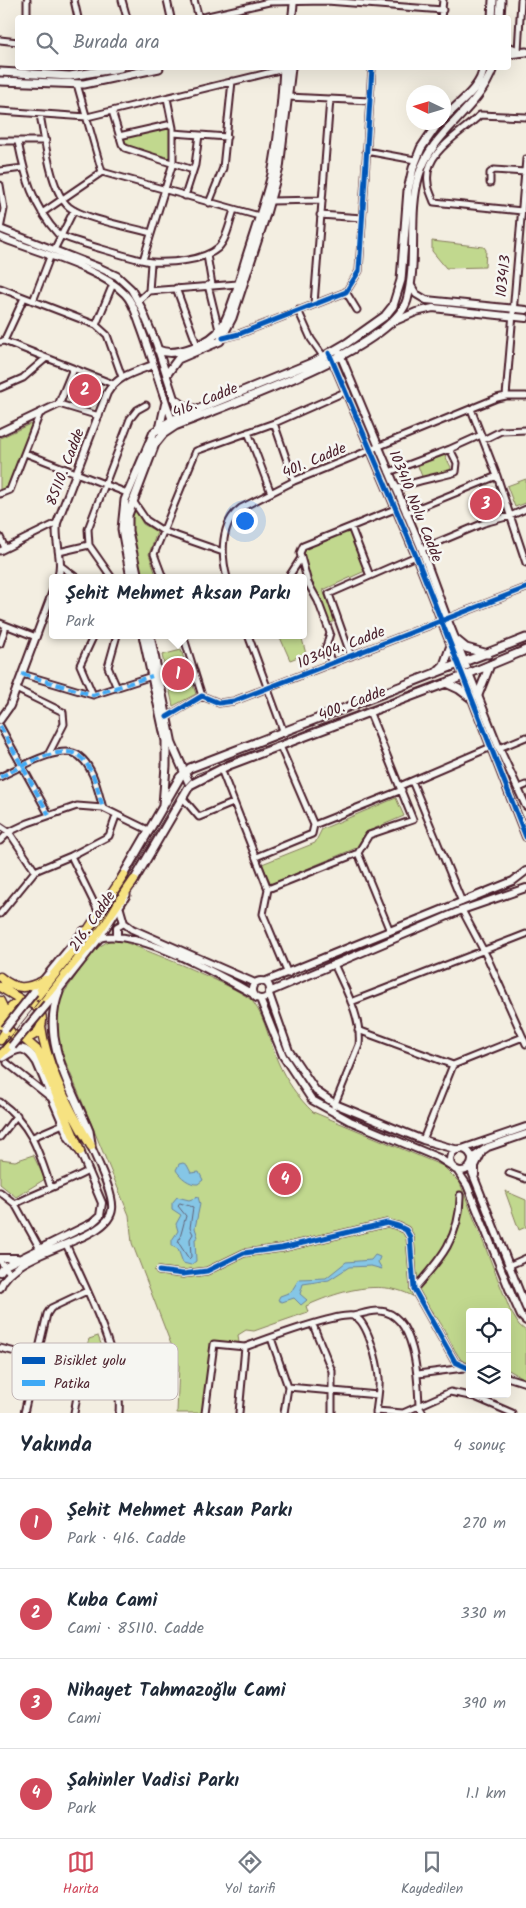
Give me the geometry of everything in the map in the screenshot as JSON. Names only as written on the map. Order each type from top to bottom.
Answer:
[{"type":"main road","points":[[492,15],[493,0]]},
{"type":"main road","points":[[500,15],[501,0]]},
{"type":"main road","points":[[511,48],[526,52]]},
{"type":"main road","points":[[0,72],[70,76],[96,70]]},
{"type":"main road","points":[[0,81],[76,84],[149,70]]},
{"type":"main road","points":[[167,374],[173,363],[223,338],[243,289],[270,201],[282,153],[288,97],[286,70]]},
{"type":"main road","points":[[158,350],[168,354],[197,345],[206,341],[219,330],[238,284],[271,175],[278,140],[286,70]]},
{"type":"main road","points":[[451,111],[476,85],[484,70]]},
{"type":"main road","name":"416. Cadde","points":[[137,574],[128,531],[128,515],[156,444],[162,434],[174,423],[328,357],[342,356],[393,322],[404,309],[410,284],[419,175],[437,139],[475,99],[492,70]]},
{"type":"main road","points":[[181,420],[201,408],[328,357],[385,316],[397,297],[402,272],[408,190],[416,160],[434,130]]},
{"type":"main road","points":[[168,354],[168,359],[173,363]]},
{"type":"main road","points":[[130,574],[122,529],[127,493],[148,443],[160,427],[174,423]]},
{"type":"main road","name":"400. Cadde","points":[[190,770],[526,638]]},
{"type":"main road","points":[[144,639],[167,750],[162,808]]},
{"type":"main road","points":[[151,639],[178,759],[190,770],[190,785]]},
{"type":"main road","points":[[455,639],[466,648],[488,654]]},
{"type":"main road","points":[[433,676],[444,665],[450,648]]},
{"type":"main road","name":"400. Cadde","points":[[190,785],[221,769],[446,683],[526,650]]},
{"type":"main road","points":[[446,683],[475,696],[490,665]]},
{"type":"main road","name":"216. Cadde","points":[[3,1029],[45,980],[124,875],[180,777],[190,770]]},
{"type":"main road","name":"216. Cadde","points":[[3,1059],[120,909],[134,880],[190,785]]},
{"type":"main road","points":[[3,1015],[12,1007],[26,1002],[38,994],[80,942],[124,875]]},
{"type":"main road","points":[[91,1146],[76,1121],[52,1066],[44,1042],[40,1008],[43,999],[92,941],[134,880]]},
{"type":"main road","points":[[0,977],[20,988],[28,988],[45,980]]},
{"type":"main road","points":[[0,987],[35,1006],[41,1014]]},
{"type":"main road","points":[[61,987],[53,1010],[53,1040],[56,1054],[89,1131],[91,1146]]},
{"type":"main road","points":[[0,1001],[3,1029],[0,1040]]},
{"type":"main road","points":[[3,1059],[20,1037],[35,1034],[41,1026]]},
{"type":"main road","points":[[3,1029],[20,1037],[38,1051],[80,1151]]},
{"type":"main road","points":[[3,1059],[18,1048],[26,1049],[31,1054],[73,1144],[80,1151]]},
{"type":"street","points":[[27,0],[27,15]]},
{"type":"street","points":[[74,0],[77,15]]},
{"type":"street","points":[[122,0],[126,15]]},
{"type":"street","points":[[167,0],[170,15]]},
{"type":"street","points":[[194,0],[198,15]]},
{"type":"street","points":[[442,15],[443,0]]},
{"type":"street","points":[[511,48],[521,0]]},
{"type":"street","points":[[210,15],[264,1],[393,3],[443,10]]},
{"type":"street","points":[[292,15],[294,1]]},
{"type":"street","points":[[0,40],[15,42]]},
{"type":"street","points":[[0,111],[87,117],[278,70]]},
{"type":"street","points":[[223,338],[239,334],[346,292],[359,271],[372,70]]},
{"type":"street","points":[[208,203],[223,168],[232,81]]},
{"type":"street","points":[[76,84],[102,172]]},
{"type":"street","points":[[288,97],[370,101]]},
{"type":"street","points":[[143,260],[172,163],[173,132],[167,98]]},
{"type":"street","points":[[314,304],[330,99]]},
{"type":"street","points":[[112,111],[119,136],[125,148],[193,170]]},
{"type":"street","points":[[40,115],[53,176],[63,199],[74,210],[151,233]]},
{"type":"street","points":[[522,210],[434,202],[428,184],[428,171],[430,162],[438,152],[480,115],[526,116]]},
{"type":"street","points":[[119,136],[172,124]]},
{"type":"street","points":[[173,132],[227,137]]},
{"type":"street","points":[[185,196],[199,145],[199,135]]},
{"type":"street","points":[[0,141],[46,141]]},
{"type":"street","points":[[18,142],[23,168],[33,199],[60,236],[151,263],[207,255],[221,245],[234,210]]},
{"type":"street","points":[[366,151],[416,160]]},
{"type":"street","name":"103413","points":[[506,396],[511,317],[523,228],[522,210],[526,159]]},
{"type":"street","points":[[0,171],[23,168]]},
{"type":"street","points":[[490,183],[490,173],[494,170],[525,172]]},
{"type":"street","points":[[102,172],[259,216]]},
{"type":"street","points":[[42,212],[102,172]]},
{"type":"street","points":[[0,185],[4,209],[0,229],[117,276],[131,289],[138,301],[158,350],[181,420]]},
{"type":"street","points":[[270,201],[321,200]]},
{"type":"street","points":[[54,250],[74,210]]},
{"type":"street","points":[[320,215],[362,218]]},
{"type":"street","points":[[0,237],[113,284],[131,301],[174,423]]},
{"type":"street","points":[[207,255],[210,285],[219,330]]},
{"type":"street","points":[[33,301],[50,257]]},
{"type":"street","points":[[149,291],[151,263]]},
{"type":"street","points":[[96,325],[113,284]]},
{"type":"street","points":[[138,301],[149,291],[238,284]]},
{"type":"street","points":[[410,284],[416,294],[426,300],[526,310]]},
{"type":"street","points":[[0,288],[96,325],[107,335],[122,376]]},
{"type":"street","points":[[176,288],[197,345]]},
{"type":"street","points":[[346,292],[358,310]]},
{"type":"street","points":[[24,298],[2,341],[112,384]]},
{"type":"street","name":"416. Cadde","points":[[393,322],[416,312],[433,308],[526,318]]},
{"type":"street","points":[[298,310],[313,342],[328,357],[345,388],[443,620],[450,648],[461,664]]},
{"type":"street","name":"103410 Nolu Cadde","points":[[338,349],[422,549],[443,620],[455,639],[461,664],[475,696]]},
{"type":"street","points":[[0,388],[23,378],[45,359]]},
{"type":"street","name":"85110. Cadde","points":[[59,574],[60,566],[56,535],[57,523],[112,384],[122,376],[153,364]]},
{"type":"street","points":[[59,404],[73,370]]},
{"type":"street","points":[[162,574],[154,554],[196,451],[274,423],[345,388],[352,381]]},
{"type":"street","name":"401. Cadde","points":[[226,574],[223,552],[228,525],[234,513],[294,481],[471,409],[506,396],[526,396]]},
{"type":"street","points":[[175,398],[186,407],[201,408]]},
{"type":"street","points":[[160,427],[165,400]]},
{"type":"street","points":[[0,432],[59,404],[99,416]]},
{"type":"street","points":[[109,574],[89,545],[88,529],[131,417],[137,410],[146,405]]},
{"type":"street","points":[[471,409],[498,476],[526,563]]},
{"type":"street","points":[[0,494],[10,490],[40,413]]},
{"type":"street","points":[[274,423],[294,481]]},
{"type":"street","points":[[389,472],[501,431],[526,430]]},
{"type":"street","points":[[248,432],[271,493]]},
{"type":"street","points":[[396,489],[415,480],[425,482],[456,472],[457,463],[450,449]]},
{"type":"street","points":[[25,453],[76,471],[127,493]]},
{"type":"street","points":[[406,513],[498,476]]},
{"type":"street","points":[[133,501],[146,520],[163,531],[223,552]]},
{"type":"street","points":[[304,574],[300,553],[303,546],[395,509]]},
{"type":"street","points":[[422,549],[484,523],[510,516],[526,509]]},
{"type":"street","points":[[0,537],[3,549],[57,523]]},
{"type":"street","points":[[351,527],[370,576]]},
{"type":"street","points":[[59,552],[89,545]]},
{"type":"street","points":[[351,656],[329,594],[416,556]]},
{"type":"street","points":[[291,574],[301,558]]},
{"type":"street","points":[[60,566],[71,574]]},
{"type":"street","points":[[307,584],[318,600],[330,633],[326,647],[332,664]]},
{"type":"street","name":"103404. Cadde","points":[[202,696],[219,704],[267,689],[526,588]]},
{"type":"street","points":[[0,720],[6,714],[49,602]]},
{"type":"street","points":[[0,624],[36,637]]},
{"type":"street","points":[[0,644],[6,626]]},
{"type":"street","points":[[92,639],[80,665],[93,695]]},
{"type":"street","points":[[116,639],[108,666],[117,688]]},
{"type":"street","points":[[167,717],[202,696],[184,639]]},
{"type":"street","points":[[249,639],[284,733]]},
{"type":"street","points":[[22,674],[93,695],[152,676]]},
{"type":"street","points":[[16,689],[63,712],[64,724],[48,755]]},
{"type":"street","points":[[475,696],[491,747],[526,837]]},
{"type":"street","points":[[475,696],[499,748],[522,787],[526,806]]},
{"type":"street","points":[[268,889],[358,853],[369,835],[413,820],[369,711]]},
{"type":"street","points":[[0,726],[49,814]]},
{"type":"street","points":[[499,748],[526,737]]},
{"type":"street","points":[[256,857],[312,834],[314,825],[280,746]]},
{"type":"street","points":[[314,825],[491,747]]},
{"type":"street","points":[[0,777],[48,755],[68,751],[79,756],[93,777],[103,808]]},
{"type":"street","points":[[221,769],[268,889],[263,914],[288,974]]},
{"type":"street","points":[[412,781],[462,902]]},
{"type":"street","points":[[182,797],[199,817],[233,803]]},
{"type":"street","points":[[0,841],[9,832],[49,814],[76,806],[103,808],[150,831]]},
{"type":"street","points":[[0,914],[35,871],[72,856],[109,836],[116,816]]},
{"type":"street","points":[[0,826],[9,832],[35,871]]},
{"type":"street","points":[[358,853],[390,931]]},
{"type":"street","points":[[72,856],[98,911]]},
{"type":"street","points":[[120,909],[124,923],[255,984],[288,974],[513,881],[526,871]]},
{"type":"street","points":[[260,999],[266,998],[269,993],[279,987],[462,910],[526,888]]},
{"type":"street","points":[[462,910],[526,1044]]},
{"type":"street","points":[[117,936],[117,927],[124,923]]},
{"type":"street","points":[[351,1002],[526,934]]},
{"type":"street","points":[[99,938],[117,936],[130,938],[168,952],[229,980],[260,999],[283,1056],[312,1100],[423,1140],[460,1150],[467,1150],[472,1158]]},
{"type":"street","points":[[334,964],[351,1002],[358,1030],[359,1045],[334,1108]]},
{"type":"street","points":[[264,982],[268,985],[272,1005],[289,1051],[316,1090],[334,1108],[438,1158],[455,1169],[468,1170],[472,1158],[482,1151],[526,1134]]},
{"type":"street","points":[[253,994],[252,987],[255,984]]},
{"type":"street","points":[[272,1005],[279,987]]},
{"type":"street","points":[[358,1030],[453,1065],[523,1037]]},
{"type":"street","points":[[3,1059],[51,1098]]},
{"type":"street","points":[[423,1140],[453,1065]]},
{"type":"street","points":[[0,1102],[17,1115],[33,1137],[51,1188]]},
{"type":"street","points":[[0,1137],[17,1115]]},
{"type":"street","points":[[33,1137],[63,1124]]},
{"type":"street","points":[[526,1127],[460,1150],[451,1156],[455,1169],[467,1185],[512,1296],[521,1316],[526,1321]]},
{"type":"street","points":[[3,1267],[66,1244],[104,1224],[110,1217],[113,1206],[91,1146]]},
{"type":"street","points":[[3,1267],[92,1223],[100,1216],[102,1203],[80,1151]]},
{"type":"street","points":[[475,1179],[476,1166],[482,1151]]},
{"type":"street","points":[[470,1166],[526,1308]]},
{"type":"street","points":[[15,1204],[46,1188],[58,1187],[88,1170]]},
{"type":"street","points":[[509,1173],[526,1179]]},
{"type":"street","points":[[0,1192],[15,1204],[40,1249]]},
{"type":"street","points":[[414,1289],[440,1257],[456,1230],[459,1219],[460,1196]]},
{"type":"street","points":[[159,1271],[183,1274],[207,1271],[244,1253],[282,1248],[387,1223],[406,1230],[410,1237],[411,1276],[414,1289],[454,1362],[466,1368]]},
{"type":"street","points":[[66,1244],[88,1291],[107,1343]]},
{"type":"street","points":[[508,1266],[526,1258]]},
{"type":"street","points":[[0,1288],[3,1267]]},
{"type":"street","points":[[40,1343],[51,1308],[88,1291]]},
{"type":"street","points":[[205,1413],[214,1344],[245,1347],[313,1325],[380,1311],[389,1313],[399,1321],[410,1342],[418,1374],[419,1406],[423,1413]]},
{"type":"street","points":[[353,1316],[360,1320],[373,1349],[379,1380],[376,1412],[403,1413],[450,1392],[475,1398],[512,1413]]},
{"type":"street","points":[[313,1325],[332,1371],[332,1413]]},
{"type":"street","points":[[271,1338],[288,1387],[284,1413]]},
{"type":"street","points":[[239,1413],[245,1347]]},
{"type":"street","points":[[418,1374],[466,1369]]},
{"type":"street","points":[[511,1378],[526,1383]]},
{"type":"street","points":[[288,1387],[378,1395]]},
{"type":"street","points":[[24,1413],[27,1400]]},
{"type":"street","points":[[74,1413],[76,1400]]},
{"type":"street","points":[[118,1400],[119,1413]]},
{"type":"green space","points":[[170,128],[171,157],[166,158],[127,146],[124,138]]},
{"type":"green space","points":[[432,241],[484,247],[486,250],[485,267],[446,268],[432,251]]},
{"type":"green space","points":[[30,424],[32,425],[8,487],[0,493],[0,438]]},
{"type":"green space","points":[[444,454],[451,467],[450,471],[423,479],[418,466],[422,462]]},
{"type":"green space","points":[[526,479],[526,503],[515,507],[507,486]]},
{"type":"green space","points":[[135,509],[143,524],[157,532],[149,554],[156,574],[141,574],[132,534]]},
{"type":"green space","points":[[350,530],[365,571],[323,590],[335,621],[328,624],[303,557],[306,547]]},
{"type":"green space","points":[[281,639],[302,639],[306,654],[290,660]]},
{"type":"green space","points":[[181,650],[196,694],[173,706],[162,655]]},
{"type":"green space","points":[[396,798],[404,816],[366,832],[356,848],[271,884],[262,864],[315,843],[322,829]]},
{"type":"green space","points":[[113,938],[187,967],[245,996],[253,1002],[261,1016],[288,1082],[313,1112],[443,1166],[460,1183],[509,1308],[466,1308],[466,1362],[462,1361],[434,1314],[420,1301],[406,1293],[390,1288],[373,1287],[339,1293],[306,1306],[308,1312],[254,1331],[246,1330],[238,1335],[239,1343],[234,1345],[213,1343],[204,1413],[177,1413],[178,1343],[171,1343],[132,1243],[129,1215],[57,1041],[59,1000],[94,950]]},
{"type":"green space","points":[[33,1155],[45,1179],[16,1197],[0,1184],[0,1159],[15,1161]]},
{"type":"green space","points":[[505,1191],[526,1200],[526,1227],[519,1230]]},
{"type":"green space","points":[[511,1312],[519,1325],[526,1331],[526,1380],[511,1371]]},
{"type":"green space","points":[[98,1336],[101,1343],[88,1343],[89,1339]]},
{"type":"water","points":[[179,1164],[187,1165],[191,1173],[199,1172],[203,1180],[195,1184],[183,1178],[176,1170]]},
{"type":"water","points":[[177,1197],[189,1200],[198,1197],[200,1204],[195,1228],[198,1237],[195,1239],[196,1261],[191,1265],[183,1263],[178,1249],[172,1246],[172,1240],[178,1231],[176,1224],[181,1215],[172,1209],[172,1203]]},
{"type":"water","points":[[375,1255],[380,1257],[378,1262],[382,1269],[371,1266],[349,1267],[329,1280],[303,1284],[300,1294],[307,1300],[301,1305],[294,1298],[282,1302],[278,1300],[280,1296],[291,1292],[299,1279],[326,1278],[346,1262],[371,1260]]},
{"type":"tram line","points":[[0,1050],[102,922],[180,791],[196,774],[428,686],[526,645]]},
{"type":"marked path","points":[[22,674],[93,695],[152,676]]},
{"type":"marked path","points":[[0,726],[49,815]]},
{"type":"marked path","points":[[0,777],[51,754],[71,753],[79,756],[92,773],[103,808]]},
{"type":"cycle path","points":[[223,338],[239,334],[346,292],[359,271],[372,70]]},
{"type":"cycle path","points":[[329,353],[416,556],[526,837]]},
{"type":"cycle path","points":[[167,717],[202,696],[219,703],[234,701],[526,588]]},
{"type":"cycle path","points":[[159,1271],[183,1274],[207,1271],[244,1253],[282,1248],[387,1223],[398,1226],[406,1230],[410,1237],[414,1289],[455,1362],[466,1367]]},
{"type":"place","name":"Kuba Cami","points":[[85,390]]},
{"type":"place","name":"Nihayet Tahmazoğlu Cami","points":[[486,504]]},
{"type":"place","name":"Şehit Mehmet Aksan Parkı","points":[[178,674]]},
{"type":"place","name":"Şahinler Vadisi Parkı","points":[[285,1179]]}]
